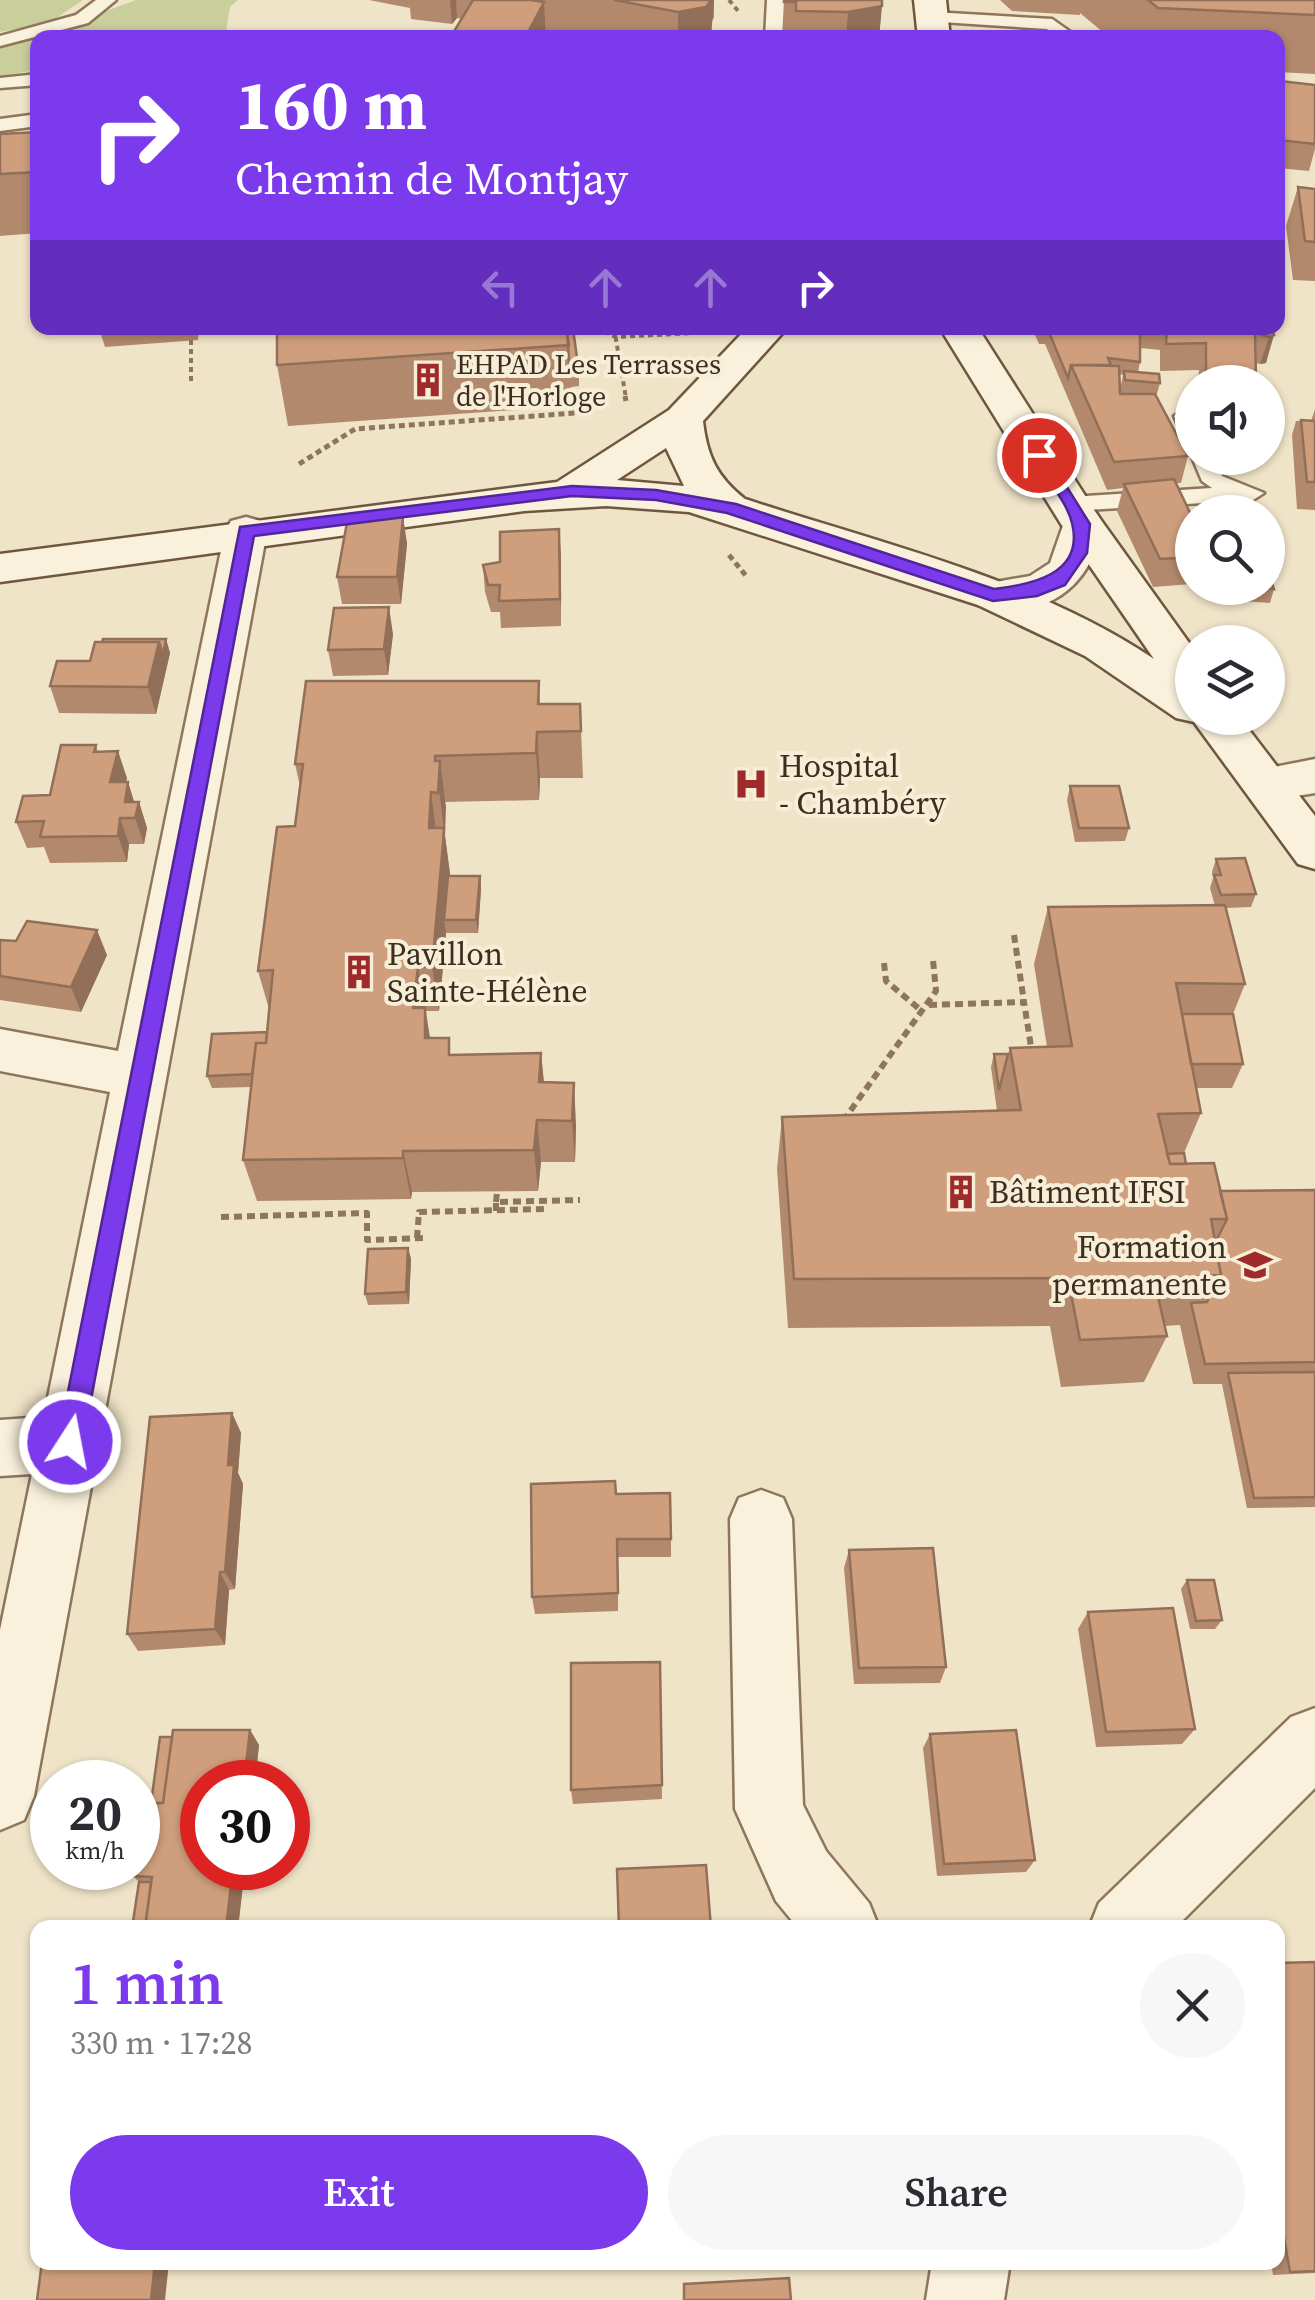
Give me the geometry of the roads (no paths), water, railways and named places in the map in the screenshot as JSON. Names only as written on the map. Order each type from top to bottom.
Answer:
[{"type":"street","points":[[904,0],[906,30]]},
{"type":"street","points":[[572,491],[683,419],[761,335]]},
{"type":"street","points":[[963,335],[1076,514],[1175,656]]},
{"type":"street","points":[[683,419],[684,448],[692,471],[706,492],[730,508]]},
{"type":"street","points":[[0,568],[246,531],[572,491],[693,498],[993,595],[1101,645],[1175,694]]},
{"type":"street","points":[[993,595],[1037,590],[1059,581],[1078,553],[1076,514]]},
{"type":"street","points":[[0,1796],[246,531]]},
{"type":"street","points":[[1224,735],[1315,851]]},
{"type":"street","points":[[1266,784],[1315,776]]},
{"type":"street","points":[[0,1050],[143,1076]]},
{"type":"street","points":[[0,1448],[70,1442]]},
{"type":"street","points":[[760,1519],[769,1809],[800,1876],[837,1920]]},
{"type":"street","points":[[1132,1920],[1315,1741]]},
{"type":"street","points":[[965,2300],[971,2270]]},
{"type":"lane","points":[[39,30],[82,19],[107,0]]},
{"type":"lane","points":[[774,30],[776,0]]},
{"type":"lane","points":[[971,0],[977,29]]},
{"type":"lane","points":[[932,18],[977,29],[1052,24],[1060,30]]},
{"type":"lane","points":[[0,40],[30,32]]},
{"type":"lane","points":[[0,83],[30,80]]},
{"type":"lane","points":[[0,125],[30,121]]},
{"type":"lane","points":[[1076,514],[1253,493],[1213,481],[1210,475]]},
{"type":"place","name":"EHPAD Les Terrasses de l'Horloge","points":[[428,380]]},
{"type":"place","name":"Hospital - Chambéry","points":[[751,784]]},
{"type":"place","name":"Pavillon Sainte-Hélène","points":[[359,972]]},
{"type":"place","name":"Bâtiment IFSI","points":[[961,1192]]},
{"type":"place","name":"Formation permanente","points":[[1255,1265]]}]
